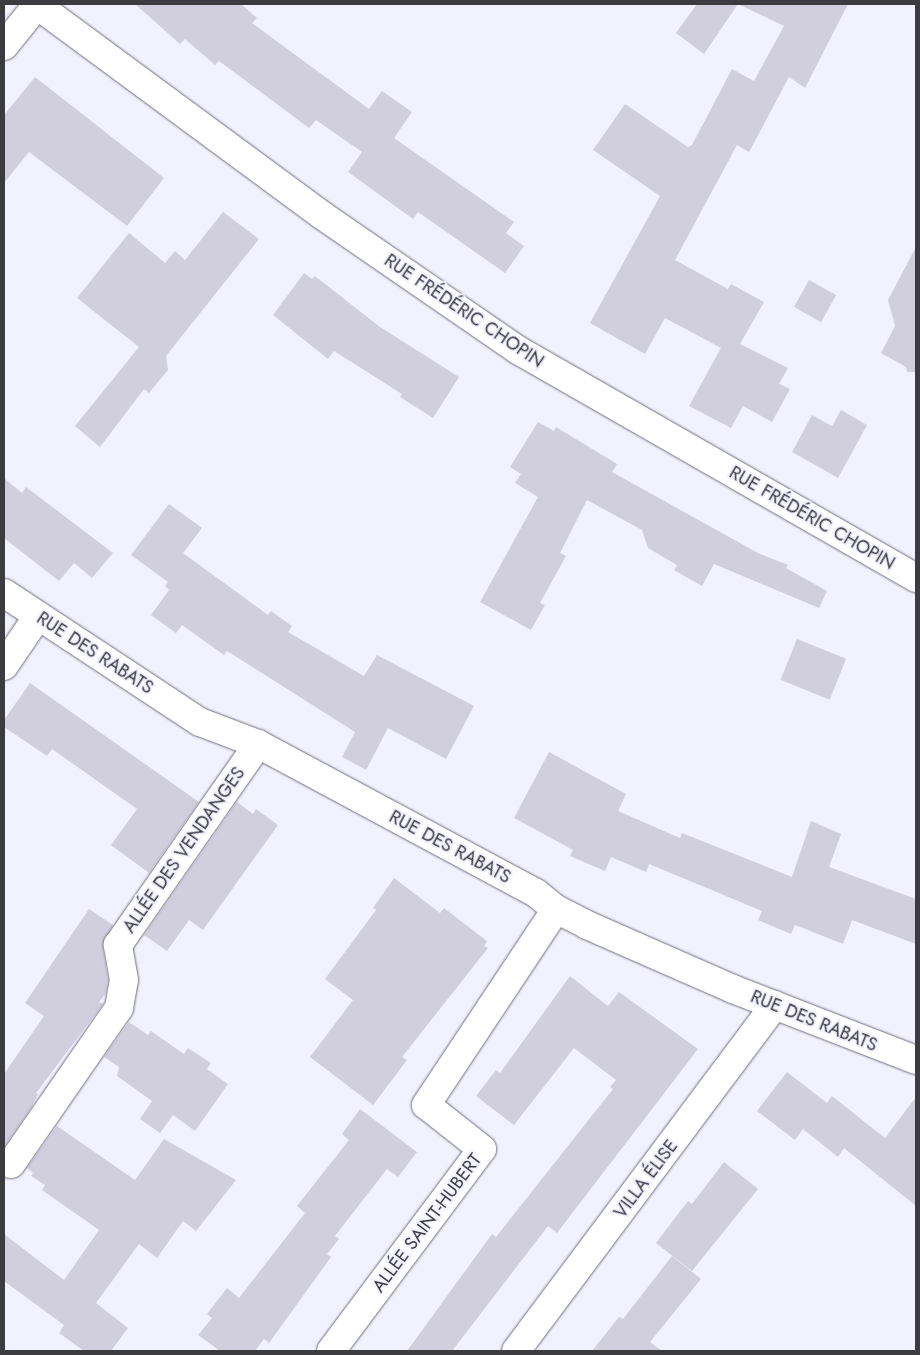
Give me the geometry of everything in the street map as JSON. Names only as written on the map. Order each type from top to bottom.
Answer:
[{"type":"street","points":[[4,46],[38,4]]},
{"type":"street","name":"RUE FRÉDÉRIC CHOPIN","points":[[38,4],[323,216],[518,350],[916,578]]},
{"type":"street","name":"RUE DES RABATS","points":[[4,593],[200,722],[258,744],[536,893],[556,909],[775,1005],[916,1060]]},
{"type":"street","points":[[4,666],[38,616]]},
{"type":"street","name":"ALLÉE DES VENDANGES","points":[[11,1164],[118,1008],[124,980],[118,945],[258,744]]},
{"type":"street","name":"ALLÉE SAINT-HUBERT","points":[[331,1351],[482,1149],[426,1105],[556,909]]},
{"type":"street","name":"VILLA ÉLISE","points":[[516,1351],[775,1005]]},
{"type":"building","points":[[135,4],[241,4],[257,18],[252,23],[369,109],[382,91],[412,112],[394,138],[514,222],[506,233],[524,246],[505,273],[418,212],[413,219],[348,172],[362,152],[316,120],[309,128],[219,61],[215,65],[185,39],[180,44]]},
{"type":"building","points":[[697,4],[738,4],[704,54],[676,33]]},
{"type":"building","points":[[738,4],[848,4],[805,88],[789,77],[749,152],[737,145],[675,260],[728,289],[731,284],[764,302],[740,344],[788,368],[779,384],[790,389],[772,422],[743,406],[731,428],[689,406],[721,348],[665,318],[645,354],[590,323],[660,196],[593,150],[625,104],[688,147],[692,145],[732,69],[754,81],[784,26]]},
{"type":"building","points":[[35,77],[164,178],[127,226],[29,152],[4,183],[4,115]]},
{"type":"building","points":[[223,212],[259,239],[166,356],[168,370],[149,393],[144,389],[100,447],[75,426],[139,347],[77,298],[129,233],[165,263],[175,251],[185,260]]},
{"type":"building","points":[[916,247],[916,372],[907,372],[906,367],[881,353],[895,326],[888,300]]},
{"type":"building","points":[[304,273],[312,279],[315,276],[380,327],[459,377],[433,418],[400,397],[402,394],[334,351],[328,359],[273,315]]},
{"type":"building","points":[[809,280],[836,295],[821,322],[794,307]]},
{"type":"building","points":[[841,410],[867,425],[838,478],[792,452],[812,415],[832,426]]},
{"type":"building","points":[[538,422],[554,431],[556,427],[617,464],[612,472],[760,554],[788,565],[786,568],[827,591],[819,608],[714,564],[702,586],[674,570],[677,565],[648,548],[642,530],[587,500],[560,553],[566,556],[540,603],[545,605],[531,630],[480,602],[538,497],[515,483],[521,474],[510,467]]},
{"type":"building","points":[[4,478],[22,493],[26,487],[113,553],[92,578],[74,563],[59,581],[4,538]]},
{"type":"building","points":[[169,504],[202,528],[183,553],[268,615],[271,611],[292,626],[288,632],[364,676],[377,655],[474,706],[446,759],[388,728],[366,770],[342,757],[355,732],[227,651],[224,655],[182,625],[176,633],[151,615],[169,590],[165,586],[168,582],[131,555]]},
{"type":"building","points":[[797,639],[846,659],[830,700],[781,680]]},
{"type":"building","points":[[30,683],[199,802],[149,873],[111,845],[137,809],[52,749],[47,756],[4,727],[4,720]]},
{"type":"building","points":[[549,752],[626,794],[618,811],[680,838],[682,833],[792,877],[811,821],[841,834],[829,867],[916,899],[916,944],[852,920],[843,944],[795,925],[791,934],[758,920],[762,911],[649,864],[646,872],[611,857],[605,871],[570,856],[573,850],[514,818]]},
{"type":"building","points":[[237,802],[253,814],[256,809],[278,825],[203,930],[189,920],[167,951],[144,935]]},
{"type":"building","points":[[394,878],[440,913],[444,908],[487,941],[484,946],[488,948],[402,1057],[407,1060],[373,1105],[310,1057],[353,1000],[325,979],[376,910],[373,908]]},
{"type":"building","points":[[89,909],[113,925],[103,947],[108,980],[106,993],[99,1002],[103,1004],[36,1093],[38,1094],[31,1108],[4,1147],[4,1074],[44,1016],[25,1003]]},
{"type":"building","points":[[570,976],[608,1006],[619,992],[698,1049],[557,1233],[548,1226],[452,1351],[407,1351],[492,1234],[496,1237],[613,1089],[610,1087],[616,1080],[574,1048],[514,1125],[476,1096],[496,1070],[500,1073]]},
{"type":"building","points":[[129,1022],[148,1035],[151,1031],[184,1054],[188,1048],[211,1063],[207,1069],[228,1084],[195,1131],[173,1115],[160,1133],[140,1119],[152,1101],[117,1076],[119,1067],[104,1057]]},
{"type":"building","points":[[787,1072],[827,1103],[832,1096],[885,1138],[916,1097],[916,1206],[844,1148],[838,1157],[803,1129],[795,1140],[757,1111]]},
{"type":"building","points":[[360,1109],[417,1152],[398,1177],[387,1169],[335,1236],[339,1239],[327,1254],[331,1257],[269,1343],[264,1339],[255,1351],[220,1351],[198,1335],[212,1318],[207,1314],[227,1288],[239,1298],[305,1213],[297,1206],[349,1140],[342,1134]]},
{"type":"building","points":[[57,1126],[135,1180],[164,1139],[236,1180],[196,1231],[183,1221],[157,1258],[139,1244],[96,1303],[128,1328],[111,1351],[84,1351],[59,1333],[64,1325],[4,1281],[4,1234],[64,1280],[99,1230],[42,1190],[45,1185],[31,1176],[33,1173],[27,1168]]},
{"type":"building","points":[[724,1162],[758,1189],[692,1271],[656,1243],[688,1201],[692,1204]]},
{"type":"building","points":[[672,1256],[701,1279],[650,1342],[662,1351],[592,1351],[619,1317],[623,1319]]}]
